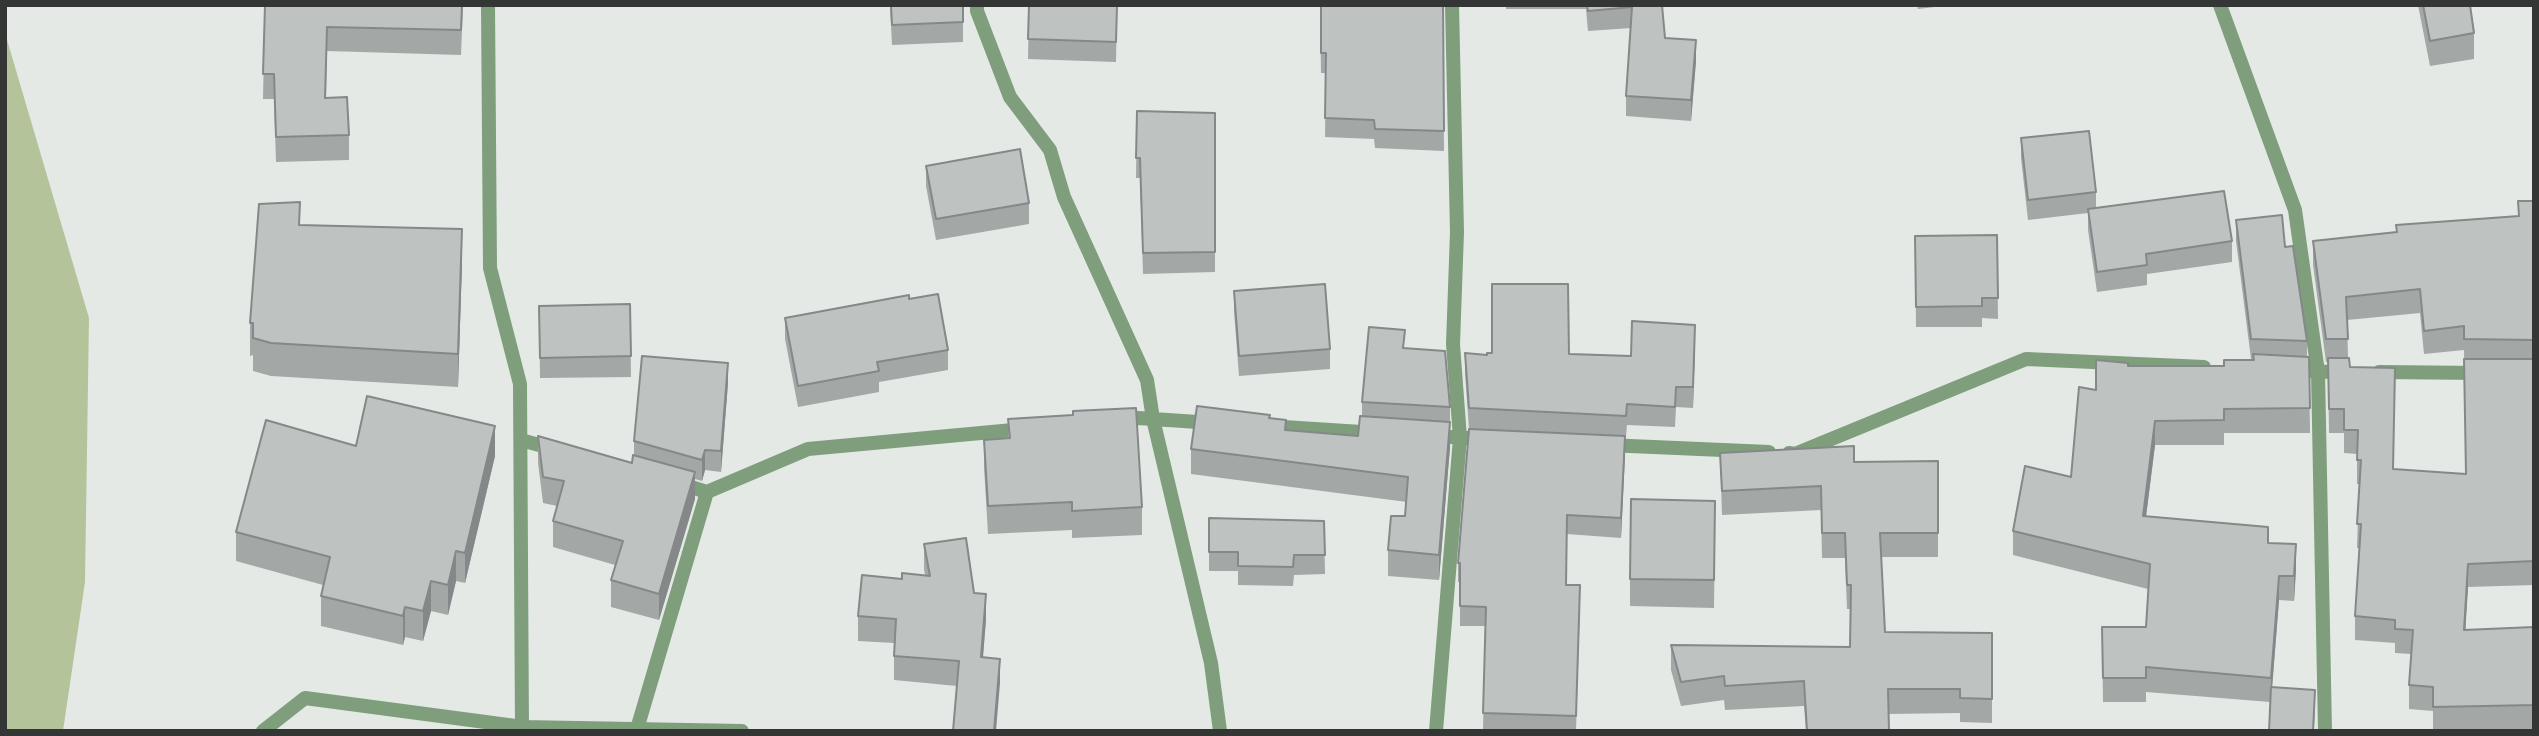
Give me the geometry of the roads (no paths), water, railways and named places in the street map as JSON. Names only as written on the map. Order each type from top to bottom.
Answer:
[{"type":"street","points":[[488,5],[490,268],[520,384],[522,729]]},
{"type":"street","points":[[977,5],[1010,97],[1050,150],[1064,197],[1147,380],[1153,419],[1211,663],[1220,731]]},
{"type":"street","points":[[1436,731],[1460,438],[1453,344],[1457,232],[1452,5]]},
{"type":"street","points":[[2220,5],[2295,210],[2318,372],[2325,731]]},
{"type":"street","points":[[1586,444],[1796,454],[2026,359],[2221,368]]},
{"type":"street","points":[[2277,370],[2493,373]]},
{"type":"street","points":[[1097,422],[1153,419],[1223,423]]},
{"type":"street","points":[[1250,425],[1390,433]]},
{"type":"street","points":[[667,481],[708,492],[808,449],[1042,427]]},
{"type":"street","points":[[1418,435],[1502,440]]},
{"type":"street","points":[[521,440],[574,455]]},
{"type":"street","points":[[637,729],[708,492]]},
{"type":"street","points":[[263,731],[305,698],[522,729],[742,731]]}]
